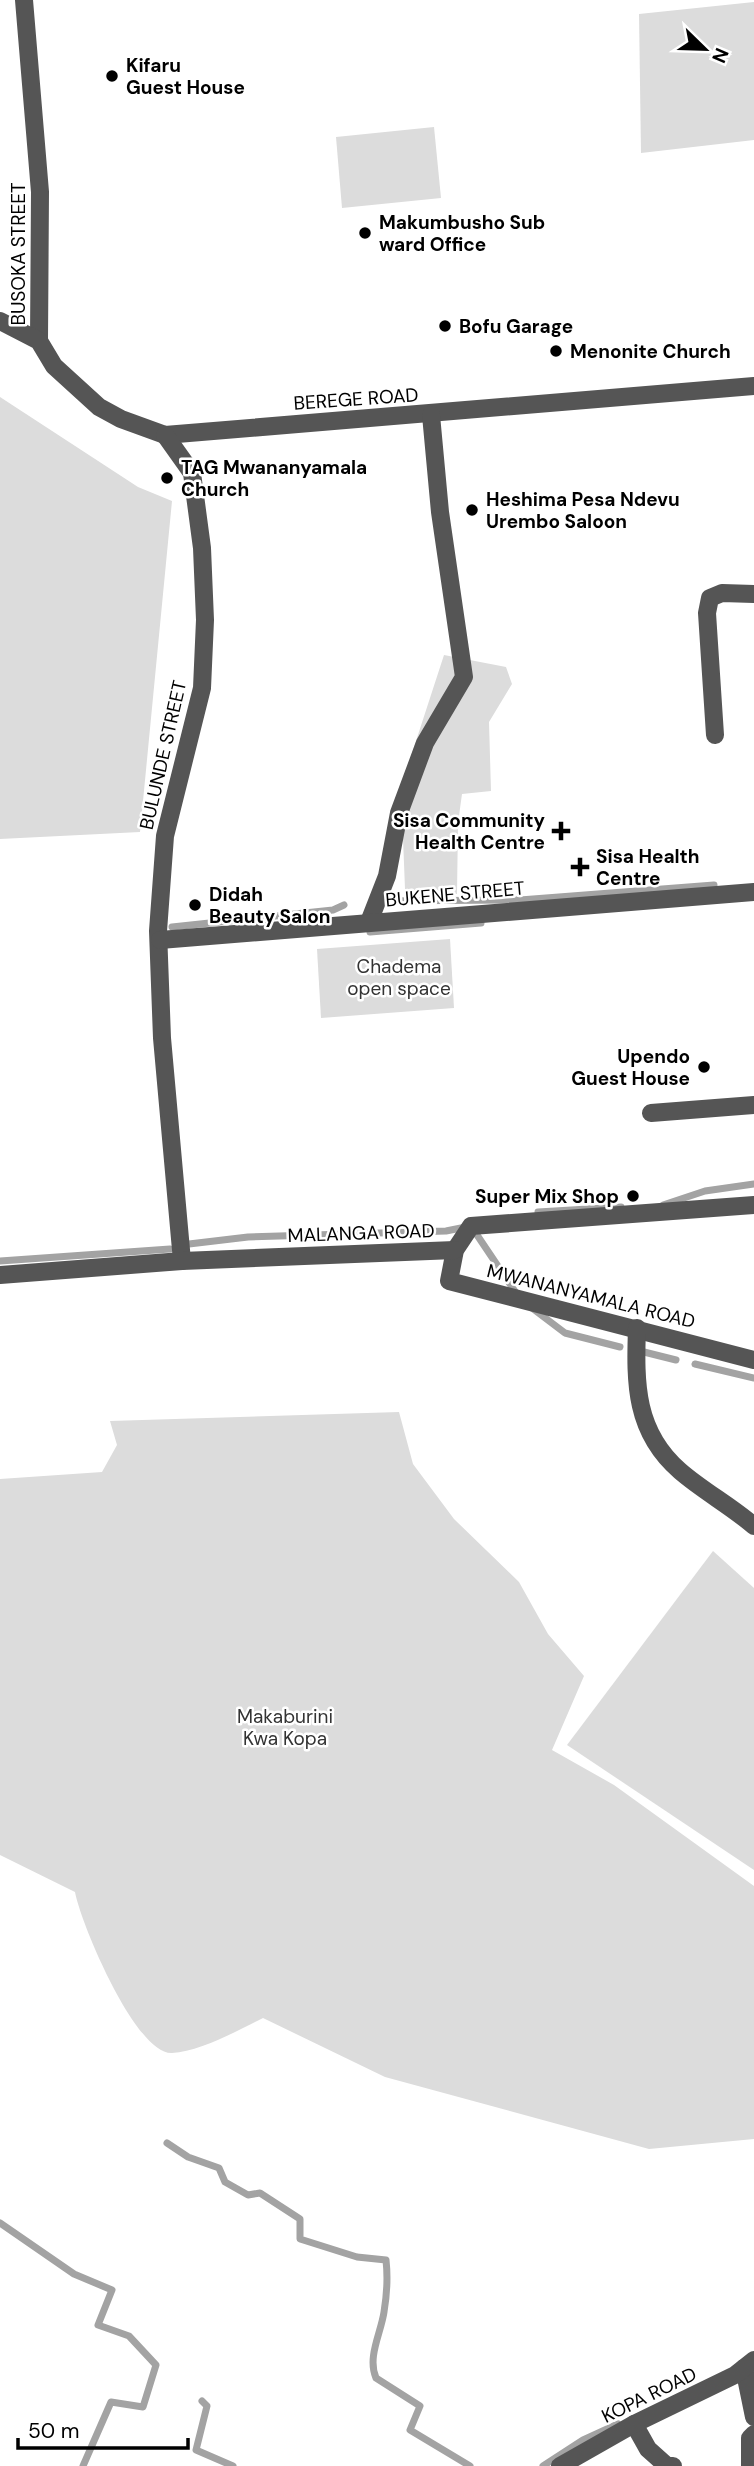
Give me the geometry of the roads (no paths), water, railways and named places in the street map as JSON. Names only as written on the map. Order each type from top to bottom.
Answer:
[{"type":"street","name":"BUSOKA STREET","points":[[24,0],[40,192],[39,341]]},
{"type":"street","name":"BEREGE ROAD","points":[[0,321],[39,341],[54,366],[99,407],[144,429],[165,435],[431,415],[569,400],[754,386]]},
{"type":"street","points":[[369,922],[387,876],[399,813],[425,743],[464,677],[440,512],[431,415]]},
{"type":"street","name":"BULUNDE STREET","points":[[165,435],[192,473],[202,548],[205,620],[202,688],[165,836],[160,940],[162,1038],[182,1261]]},
{"type":"street","points":[[715,735],[707,613],[710,598],[722,593],[754,594]]},
{"type":"street","name":"BUKENE STREET","points":[[160,940],[754,892]]},
{"type":"street","points":[[651,1113],[754,1105]]},
{"type":"street","name":"MALANGA ROAD","points":[[0,1275],[182,1261],[455,1250],[471,1226],[754,1205]]},
{"type":"street","name":"MWANANYAMALA ROAD","points":[[455,1250],[449,1281],[754,1360]]},
{"type":"street","points":[[637,1328],[635,1375],[649,1436],[681,1472],[754,1526]]},
{"type":"street","points":[[749,2364],[754,2417]]},
{"type":"street","name":"KOPA ROAD","points":[[561,2466],[634,2424],[704,2391],[749,2364]]},
{"type":"street","points":[[634,2424],[648,2449],[667,2466],[673,2466]]},
{"type":"street","points":[[750,2466],[750,2438],[754,2434]]},
{"type":"waterway","points":[[378,901],[520,900],[714,885]]},
{"type":"waterway","points":[[172,927],[333,910],[344,905]]},
{"type":"waterway","points":[[370,932],[481,923]]},
{"type":"waterway","points":[[663,1205],[705,1191],[754,1184]]},
{"type":"waterway","points":[[538,1212],[621,1207]]},
{"type":"waterway","points":[[189,1244],[248,1237],[446,1231],[471,1226],[518,1296]]},
{"type":"waterway","points":[[0,1261],[170,1249]]},
{"type":"waterway","points":[[532,1308],[565,1333],[620,1347]]},
{"type":"waterway","points":[[640,1351],[676,1360]]},
{"type":"waterway","points":[[695,1364],[754,1378]]},
{"type":"waterway","points":[[167,2143],[188,2157],[219,2168],[225,2182],[248,2195],[260,2193],[300,2219],[300,2239],[357,2257],[386,2260],[385,2305],[373,2362],[376,2378],[420,2406],[410,2430],[470,2466]]},
{"type":"waterway","points":[[0,2223],[74,2274],[112,2290],[98,2325],[129,2336],[156,2365],[143,2407],[111,2402],[83,2466]]},
{"type":"waterway","points":[[202,2401],[207,2406],[196,2450],[233,2466]]},
{"type":"waterway","points":[[543,2466],[583,2440],[618,2424]]},
{"type":"place","name":"Kifaru Guest House","points":[[112,76]]},
{"type":"place","name":"Makumbusho Sub ward Office","points":[[365,233]]},
{"type":"place","name":"Bofu Garage","points":[[445,326]]},
{"type":"place","name":"Menonite Church","points":[[556,351]]},
{"type":"place","name":"TAG Mwananyamala Church","points":[[167,478]]},
{"type":"place","name":"Heshima Pesa Ndevu Urembo Saloon","points":[[472,510]]},
{"type":"place","name":"Sisa Community Health Centre","points":[[561,831]]},
{"type":"place","name":"Sisa Health Centre","points":[[580,867]]},
{"type":"place","name":"Didah Beauty Salon","points":[[195,905]]},
{"type":"place","name":"Upendo Guest House","points":[[704,1067]]},
{"type":"place","name":"Super Mix Shop","points":[[633,1196]]},
{"type":"park label","name":"Chadema open space","points":[[399,977]]},
{"type":"park label","name":"Makaburini Kwa Kopa","points":[[285,1727]]}]
